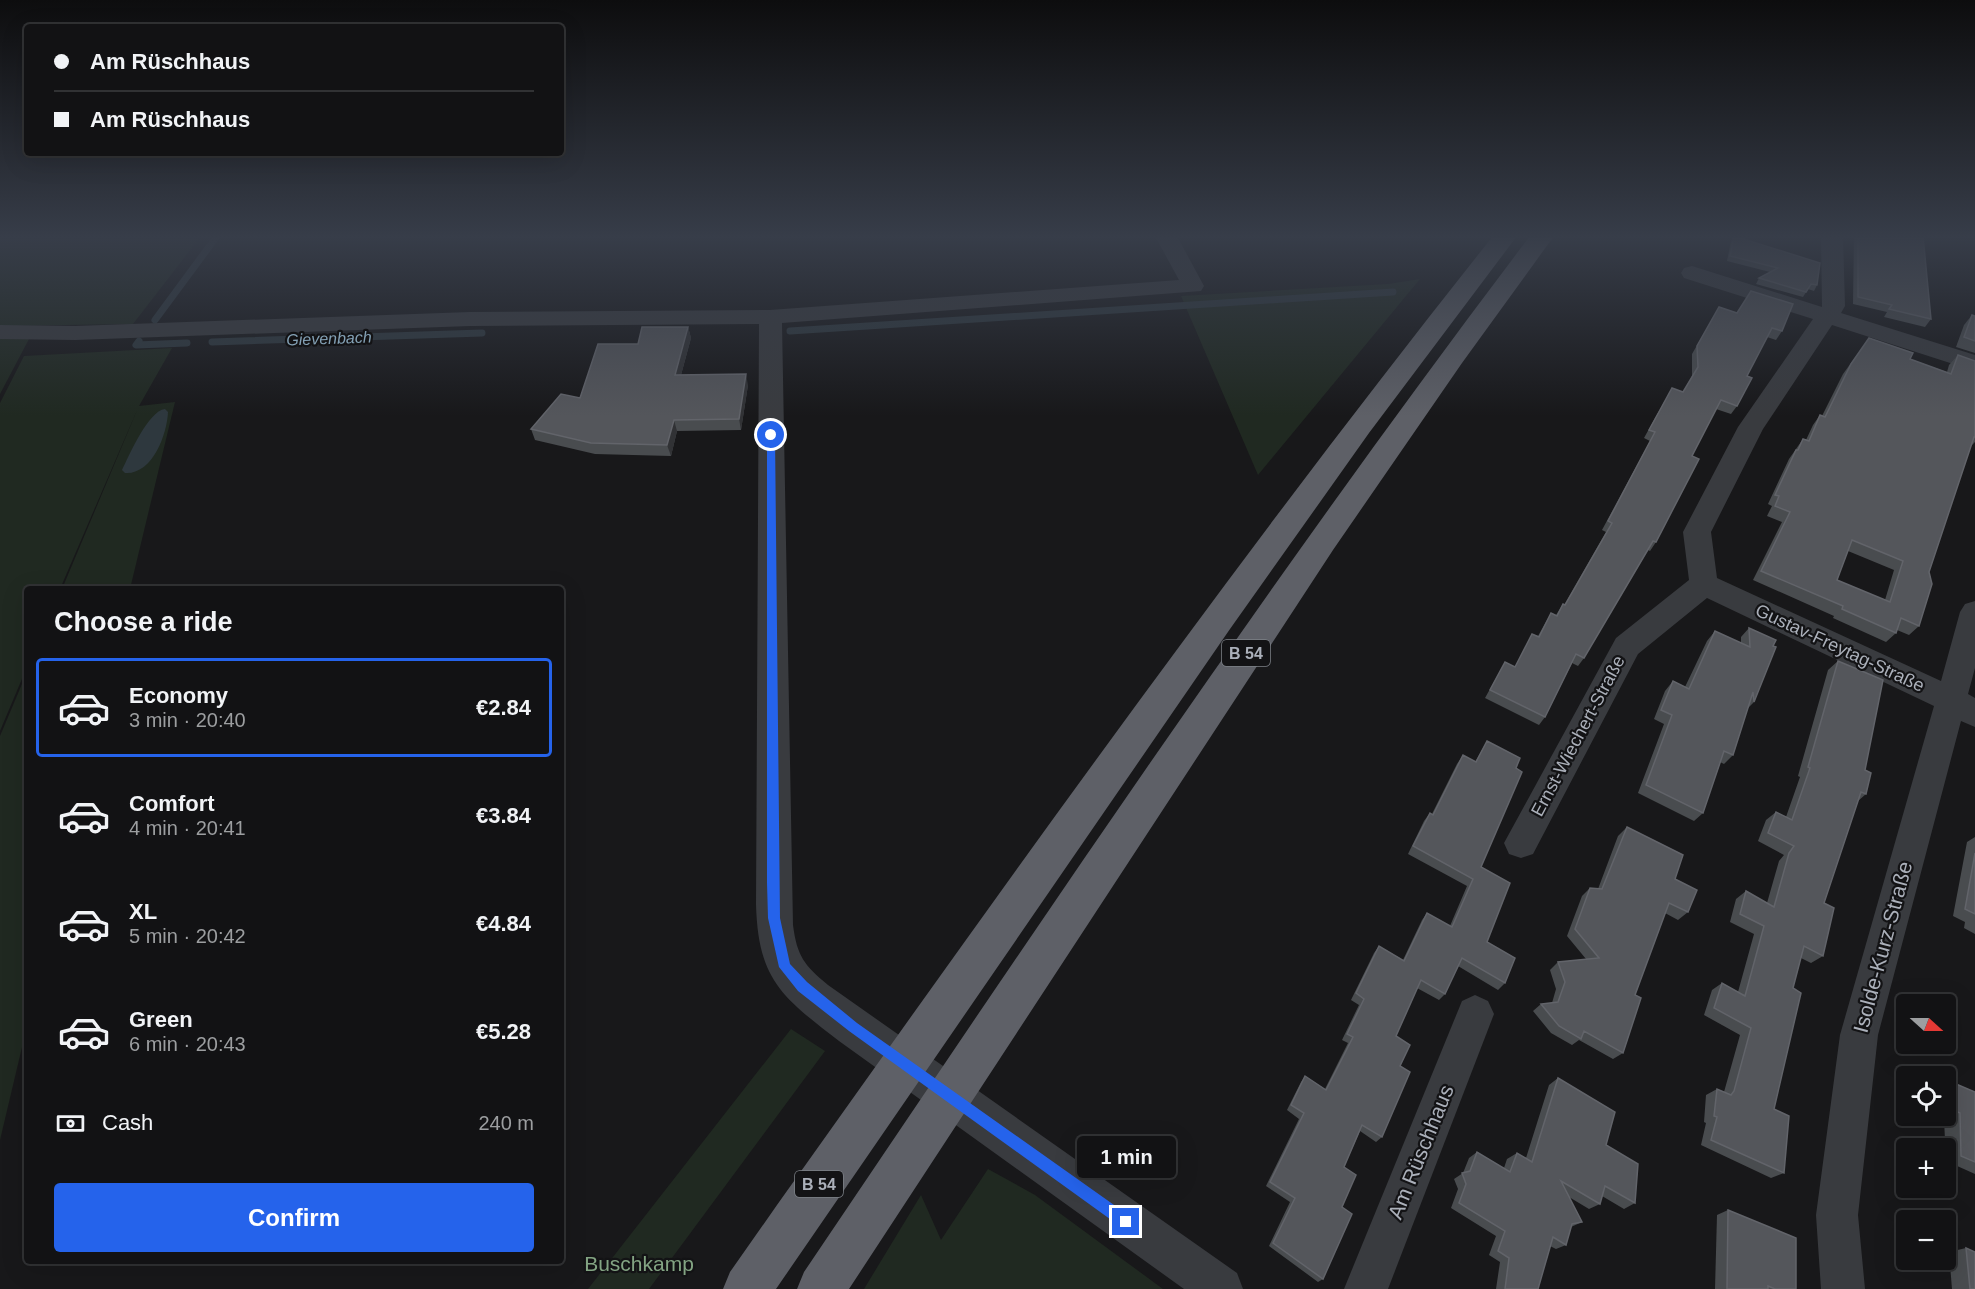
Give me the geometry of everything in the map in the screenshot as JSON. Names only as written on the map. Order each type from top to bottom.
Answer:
[{"type":"highway","name":"B 54","points":[[747,1289],[903,1063],[1254,570],[1459,296]]},
{"type":"highway","name":"B 54","points":[[821,1289],[949,1094],[1289,590],[1498,296]]},
{"type":"street","points":[[0,332],[75,333],[470,319],[770,317],[1054,296]]},
{"type":"street","points":[[1764,296],[1975,363]]},
{"type":"street","points":[[1704,584],[1697,532],[1751,427],[1828,317],[1834,306],[1834,296]]},
{"type":"street","points":[[770,317],[773,883],[774,918],[785,967],[802,987],[853,1027],[1221,1289]]},
{"type":"street","name":"Gustav-Freytag-Straße","points":[[1704,584],[1962,706]]},
{"type":"street","name":"Ernst-Wiechert-Straße","points":[[1521,843],[1627,646],[1704,584]]},
{"type":"street","name":"Isolde-Kurz-Straße","points":[[1843,1289],[1837,1215],[1859,1035],[1962,706],[1975,612]]},
{"type":"street","name":"Am Rüschhaus","points":[[1366,1289],[1475,1014]]},
{"type":"green space","points":[[0,296],[155,296],[133,324],[0,326]]},
{"type":"green space","points":[[1181,296],[1406,296],[1258,475]]},
{"type":"green space","points":[[0,336],[29,339],[0,394]]},
{"type":"green space","points":[[172,348],[139,406],[175,402],[131,586],[63,586],[138,408],[61,586],[24,586],[24,674],[0,731],[0,403],[24,356]]},
{"type":"green space","points":[[24,679],[24,1039],[0,1140],[0,736]]},
{"type":"green space","name":"Buschkamp","points":[[791,1029],[825,1051],[649,1289],[588,1289]]},
{"type":"green space","points":[[988,1169],[1035,1195],[1163,1289],[864,1289],[921,1195],[941,1240]]},
{"type":"shaded area","points":[[165,409],[168,412],[165,432],[156,452],[143,468],[125,473],[122,470],[146,425],[152,417]]},
{"type":"building","points":[[1748,296],[1768,296],[1793,304],[1782,331],[1772,328],[1747,376],[1752,378],[1737,406],[1721,400],[1692,456],[1699,459],[1656,542],[1653,541],[1584,658],[1576,654],[1545,717],[1490,690],[1505,662],[1515,667],[1532,634],[1539,637],[1551,613],[1557,616],[1563,604],[1565,605],[1612,523],[1608,521],[1655,432],[1649,430],[1672,388],[1683,392],[1698,367],[1697,346],[1719,307],[1737,313]]},
{"type":"building","points":[[1929,296],[1931,319],[1889,309],[1892,305],[1858,297]]},
{"type":"building","points":[[1972,315],[1975,316],[1975,341],[1964,337]]},
{"type":"building","points":[[642,327],[688,327],[675,375],[746,374],[739,419],[674,420],[667,445],[591,443],[531,429],[561,394],[580,398],[598,344],[638,344]]},
{"type":"building","points":[[1869,338],[1913,353],[1910,359],[1951,374],[1958,355],[1975,361],[1975,437],[1929,572],[1932,584],[1919,626],[1901,618],[1896,633],[1842,609],[1843,606],[1761,571],[1790,512],[1775,506],[1779,496],[1775,495],[1796,450],[1803,439],[1809,441],[1820,415],[1825,417],[1851,364]],"holes":[[[1852,540],[1903,561],[1890,602],[1837,580]]]},
{"type":"building","points":[[1749,628],[1776,640],[1773,646],[1776,647],[1754,702],[1753,692],[1733,755],[1724,751],[1703,813],[1646,785],[1672,715],[1661,710],[1673,681],[1689,689],[1715,631],[1750,647]]},
{"type":"building","points":[[1838,661],[1883,680],[1865,770],[1871,773],[1866,794],[1861,792],[1824,903],[1834,908],[1823,956],[1804,946],[1793,988],[1801,993],[1774,1109],[1789,1116],[1784,1173],[1711,1140],[1717,1117],[1714,1116],[1717,1089],[1731,1095],[1734,1091],[1751,1028],[1714,1008],[1722,983],[1745,996],[1764,926],[1740,914],[1746,891],[1774,907],[1789,853],[1794,846],[1768,833],[1776,812],[1792,820],[1810,768],[1808,767]]},
{"type":"building","points":[[1487,741],[1520,758],[1516,768],[1522,772],[1481,867],[1510,883],[1487,942],[1515,958],[1505,983],[1462,958],[1445,994],[1421,980],[1396,1036],[1410,1045],[1400,1066],[1410,1072],[1382,1137],[1362,1125],[1344,1167],[1356,1175],[1342,1207],[1352,1214],[1323,1279],[1273,1243],[1295,1198],[1270,1182],[1304,1113],[1291,1105],[1305,1076],[1326,1090],[1353,1037],[1347,1034],[1364,999],[1356,993],[1379,946],[1404,961],[1427,913],[1452,927],[1473,879],[1413,846],[1430,813],[1433,815],[1463,755],[1476,762]]},
{"type":"building","points":[[1627,827],[1683,855],[1675,879],[1697,890],[1688,912],[1669,903],[1635,995],[1641,998],[1623,1053],[1584,1031],[1581,1039],[1559,1026],[1541,1004],[1558,1002],[1565,982],[1558,962],[1599,958],[1575,929],[1590,888],[1602,889]]},
{"type":"building","points":[[1975,853],[1975,914],[1965,909]]},
{"type":"building","points":[[1558,1078],[1615,1112],[1606,1145],[1638,1164],[1635,1203],[1605,1186],[1600,1204],[1561,1181],[1582,1222],[1572,1224],[1566,1245],[1553,1237],[1538,1289],[1505,1289],[1509,1258],[1498,1251],[1505,1231],[1459,1203],[1466,1184],[1462,1173],[1470,1171],[1477,1152],[1510,1172],[1517,1153],[1532,1162]]},
{"type":"building","points":[[1956,1084],[1975,1092],[1975,1162],[1961,1156],[1960,1113],[1956,1111]]},
{"type":"building","points":[[1728,1210],[1796,1238],[1796,1289],[1775,1289],[1768,1286],[1768,1289],[1727,1289]]},
{"type":"building","points":[[1966,1248],[1975,1252],[1975,1289],[1970,1289]]},
{"type":"waterway","name":"Gievenbach","points":[[155,320],[173,296]]},
{"type":"waterway","name":"Gievenbach","points":[[790,331],[1329,296]]},
{"type":"waterway","name":"Gievenbach","points":[[212,342],[482,333]]},
{"type":"waterway","name":"Gievenbach","points":[[139,341],[136,345],[187,343]]},
{"type":"route","points":[[771,435],[773,883],[777,941],[785,967],[802,987],[853,1027],[1126,1222]]}]
